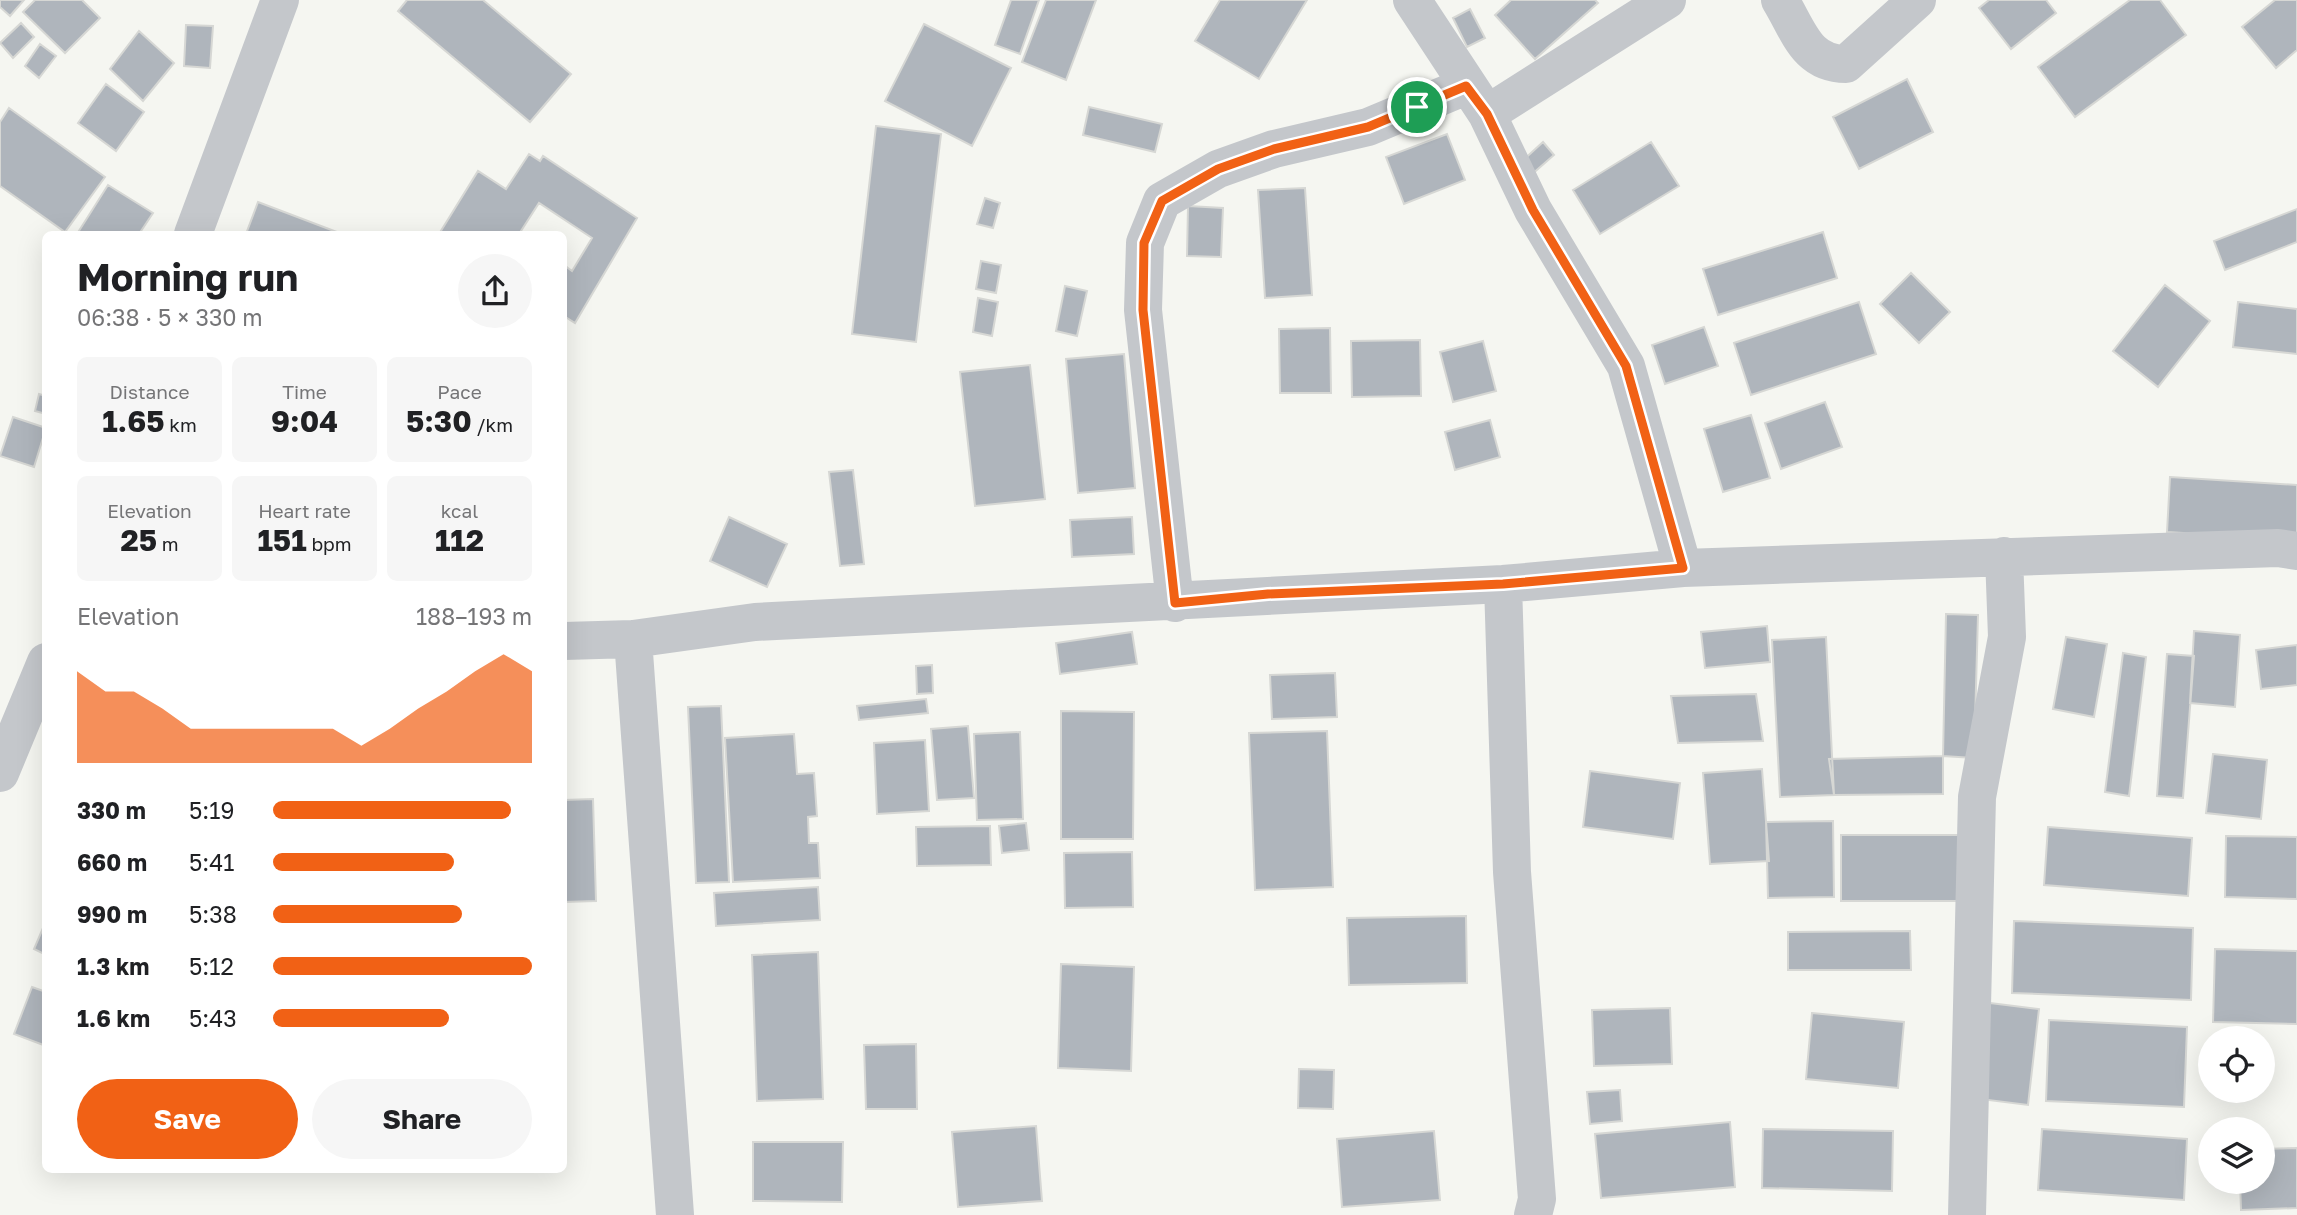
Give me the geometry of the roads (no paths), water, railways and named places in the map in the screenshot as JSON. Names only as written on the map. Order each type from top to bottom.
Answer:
[{"type":"street","points":[[194,231],[280,0]]},
{"type":"street","points":[[1412,0],[1477,100],[1533,210],[1626,366],[1683,568]]},
{"type":"street","points":[[1175,603],[1143,310],[1144,243],[1162,201],[1218,169],[1274,149],[1477,100],[1667,0]]},
{"type":"street","points":[[1780,0],[1815,57],[1830,64],[1846,64],[1917,0]]},
{"type":"street","points":[[567,641],[633,639],[755,622],[1175,603],[1268,594],[1503,584],[1683,568],[2278,548],[2297,551]]},
{"type":"street","points":[[1967,1215],[1977,797],[2007,637],[2004,556]]},
{"type":"street","points":[[1503,584],[1512,872],[1537,1199],[1533,1215]]},
{"type":"street","points":[[633,639],[675,1215]]},
{"type":"street","points":[[0,773],[42,677]]}]
